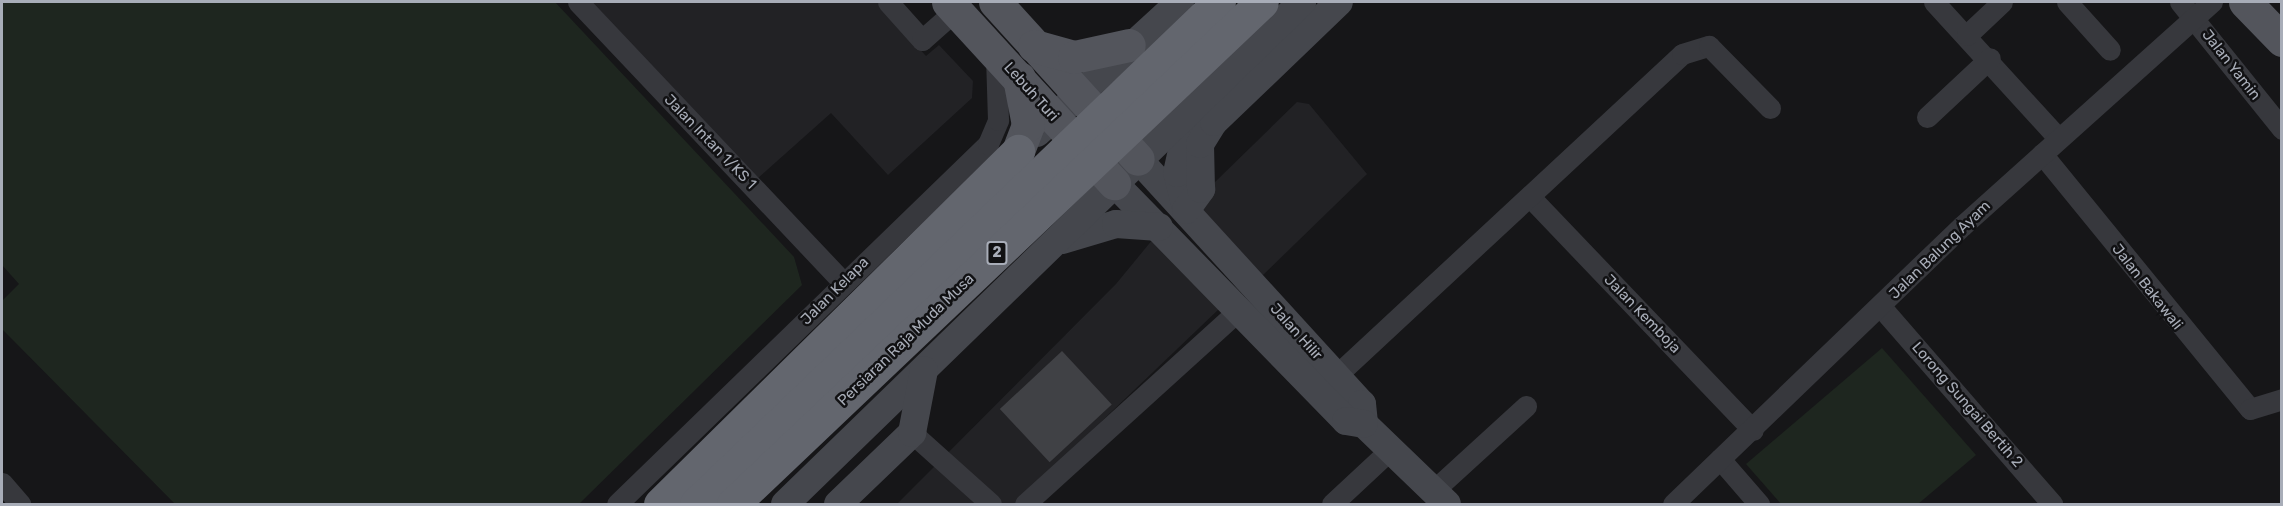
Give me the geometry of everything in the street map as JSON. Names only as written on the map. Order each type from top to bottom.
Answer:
[{"type":"highway","name":"Persiaran Raja Muda Musa","points":[[696,504],[1219,2]]},
{"type":"highway","name":"Persiaran Raja Muda Musa","points":[[734,504],[1262,2]]},
{"type":"highway","points":[[660,504],[756,390],[929,220],[1018,151]]},
{"type":"main road","points":[[995,2],[1138,159]]},
{"type":"main road","points":[[785,504],[994,303],[1229,70],[1302,2]]},
{"type":"main road","points":[[1186,210],[1202,189],[1200,144],[1214,122],[1339,2]]},
{"type":"main road","points":[[2245,2],[2282,40]]},
{"type":"main road","name":"Lebuh Turi","points":[[952,5],[1114,183]]},
{"type":"main road","points":[[1175,6],[1149,64],[1161,89],[1177,93],[1193,89],[1229,70]]},
{"type":"main road","points":[[1018,151],[1129,45],[1175,6]]},
{"type":"main road","points":[[1034,46],[1074,57],[1129,45]]},
{"type":"main road","points":[[1018,151],[1028,125],[1019,78]]},
{"type":"main road","points":[[1186,210],[1177,173],[1180,142],[1194,104]]},
{"type":"main road","name":"Jalan Hilir","points":[[1138,159],[1186,210],[1327,384]]},
{"type":"main road","name":"Jalan Hilir","points":[[1114,183],[1238,311],[1327,384],[1362,404],[1355,422],[1390,450],[1440,498]]},
{"type":"main road","points":[[929,220],[992,218],[1009,237],[1013,265],[994,303]]},
{"type":"main road","points":[[1053,243],[1116,224],[1159,227]]},
{"type":"main road","points":[[838,504],[912,433],[924,370]]},
{"type":"street","name":"Jalan Intan 1/KS 1","points":[[578,2],[843,282]]},
{"type":"street","points":[[888,2],[922,40],[952,5]]},
{"type":"street","points":[[1934,2],[1990,58],[2059,139]]},
{"type":"street","points":[[1967,34],[2002,2]]},
{"type":"street","points":[[2067,2],[2110,50]]},
{"type":"street","name":"Jalan Yamin","points":[[2181,2],[2282,129]]},
{"type":"street","name":"Jalan Balung Ayam","points":[[1673,504],[2042,154],[2212,2]]},
{"type":"street","points":[[1327,384],[1694,46],[1709,46],[1723,54],[1770,108]]},
{"type":"street","name":"Jalan Kelapa","points":[[617,504],[756,390],[843,282],[929,220],[988,144],[998,120],[996,53]]},
{"type":"street","points":[[1928,117],[1990,58]]},
{"type":"street","name":"Jalan Bakawali","points":[[2042,154],[2194,347],[2250,409],[2260,410],[2282,399]]},
{"type":"street","name":"Jalan Kemboja","points":[[1531,198],[1753,429]]},
{"type":"street","name":"Lorong Sungai Bertih 2","points":[[1881,307],[2052,504]]},
{"type":"street","points":[[1025,504],[1238,311]]},
{"type":"street","points":[[1440,498],[1526,406]]},
{"type":"street","points":[[912,433],[992,504]]},
{"type":"street","points":[[1332,504],[1390,450]]},
{"type":"street","points":[[1720,459],[1760,504]]},
{"type":"street","points":[[2,483],[20,504]]},
{"type":"shaded area","points":[[2,2],[555,2],[794,257],[802,285],[579,504],[175,504],[2,329],[2,301],[19,284],[2,265]]},
{"type":"shaded area","points":[[590,2],[877,2],[926,56],[939,45],[973,81],[972,98],[888,175],[831,113],[757,179]]},
{"type":"shaded area","points":[[1297,102],[1309,104],[1367,174],[1262,276],[1201,209],[1214,183]]},
{"type":"shaded area","points":[[1153,239],[1220,308],[1015,504],[897,504],[1116,284]]},
{"type":"shaded area","points":[[1882,348],[1976,455],[1918,504],[1781,504],[1746,464]]},
{"type":"building","points":[[1062,351],[1112,404],[1050,462],[1000,409]]}]
